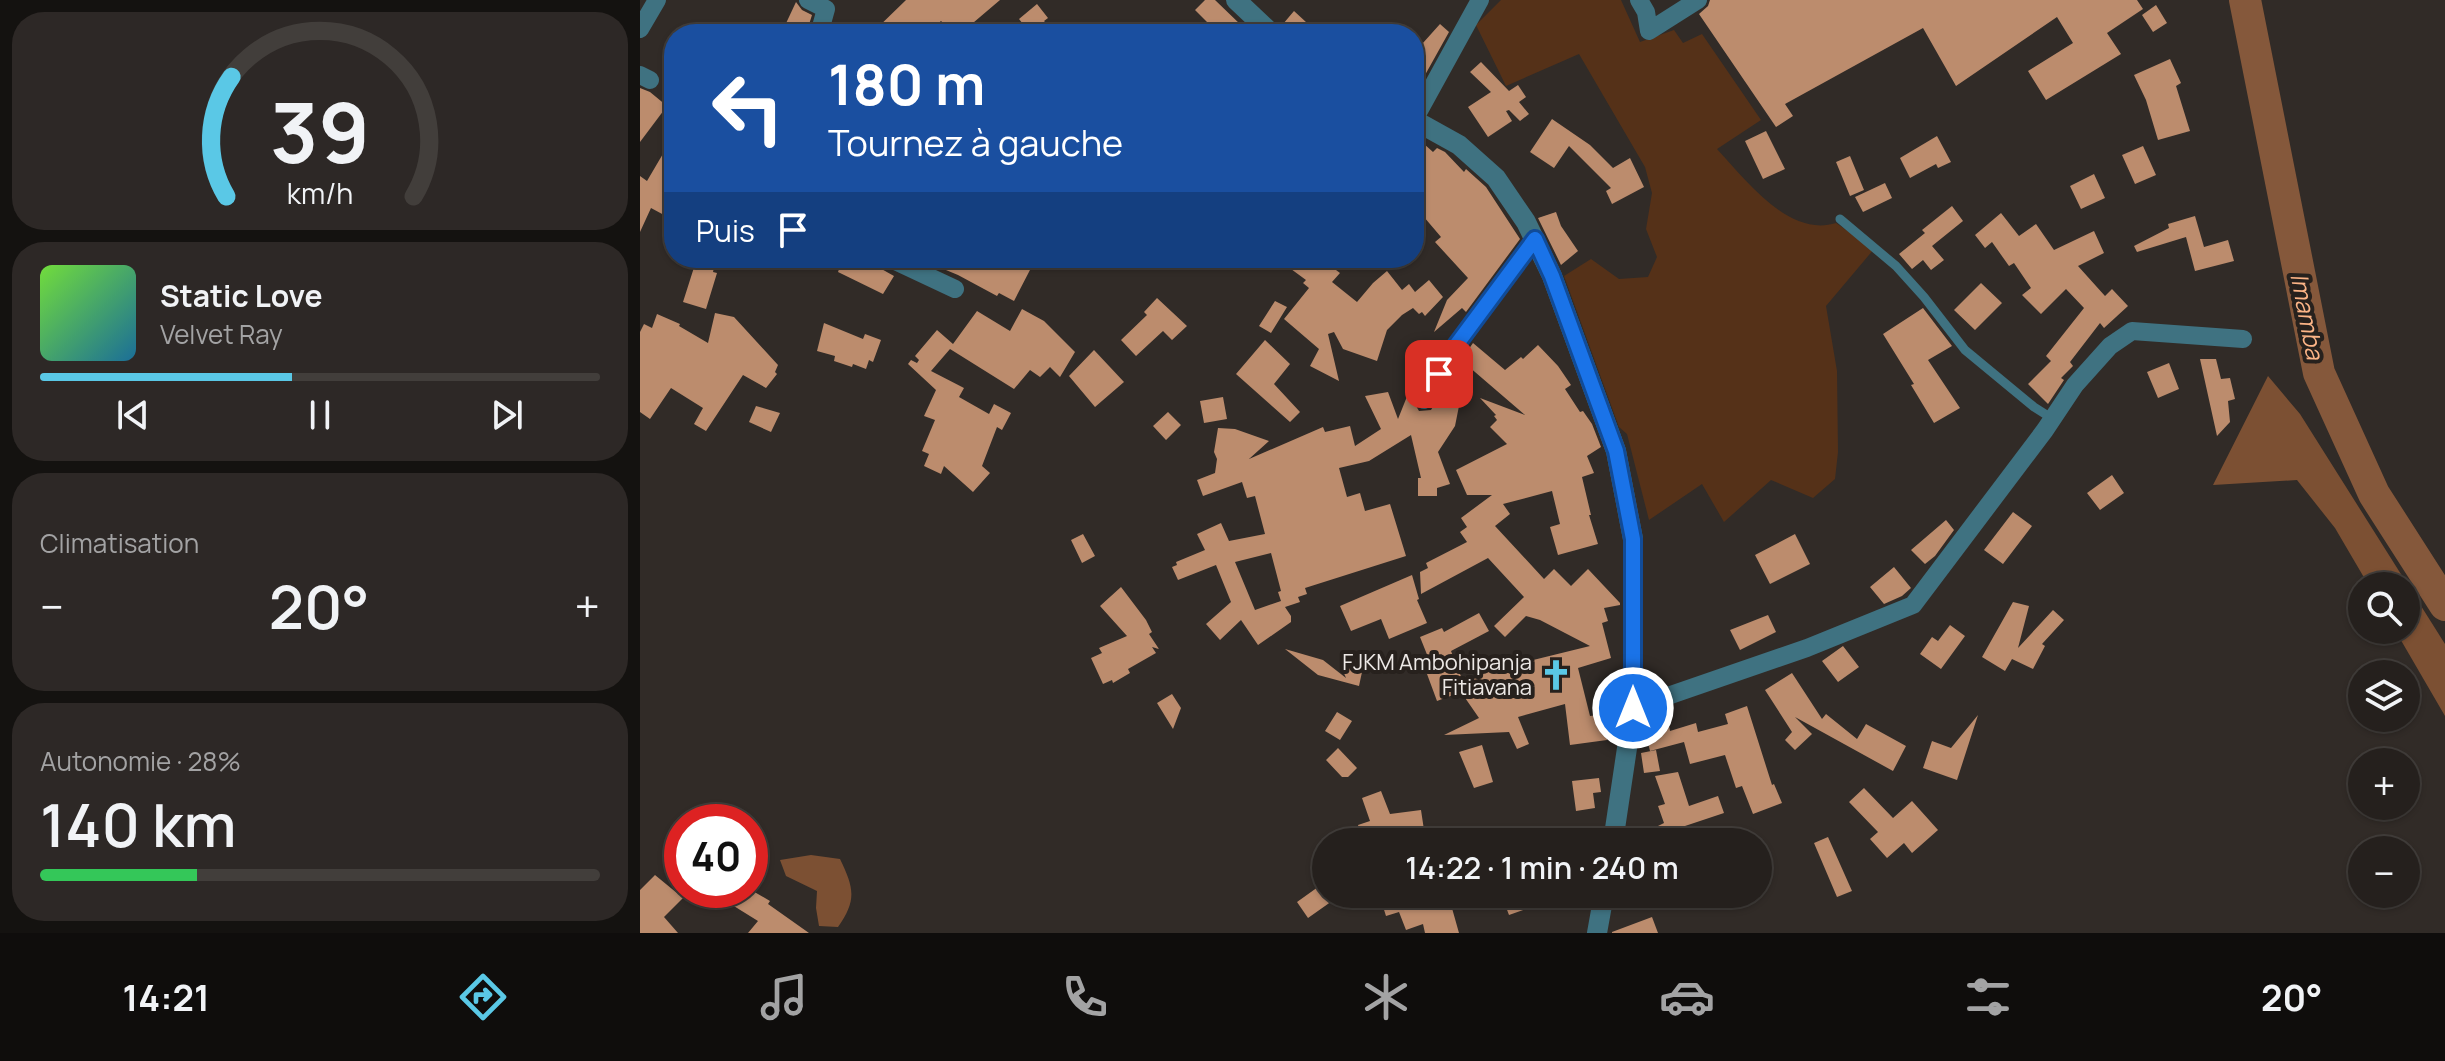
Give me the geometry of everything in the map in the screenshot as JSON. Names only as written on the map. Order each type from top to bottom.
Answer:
[{"type":"street","points":[[640,29],[657,0]]},
{"type":"street","points":[[808,0],[826,9],[822,24]]},
{"type":"street","points":[[1236,0],[1261,24]]},
{"type":"street","points":[[1424,102],[1480,0]]},
{"type":"street","points":[[1639,0],[1646,12],[1649,31],[1698,0]]},
{"type":"street","points":[[1424,126],[1459,145],[1496,178],[1526,222],[1552,276],[1616,451],[1633,539],[1633,708],[1615,828]]},
{"type":"street","points":[[1424,400],[1454,348],[1535,239]]},
{"type":"street","points":[[910,268],[955,289]]},
{"type":"street","points":[[1633,708],[1807,648],[1913,605],[2053,419],[2075,385],[2110,346],[2132,331],[2243,339]]},
{"type":"street","points":[[1597,933],[1601,908]]},
{"type":"lane","points":[[1840,219],[1896,266],[1965,350],[2053,419]]},
{"type":"shaded area","points":[[1501,0],[1621,0],[1640,42],[1674,30],[1683,43],[1702,34],[1761,120],[1717,149],[1755,190],[1785,214],[1819,225],[1836,223],[1874,249],[1826,306],[1837,371],[1838,452],[1835,479],[1813,498],[1771,480],[1724,522],[1702,484],[1649,520],[1627,434],[1619,427],[1564,276],[1591,259],[1619,279],[1648,277],[1657,257],[1646,229],[1652,193],[1645,167],[1579,54],[1506,86],[1476,25]]},
{"type":"shaded area","points":[[2268,376],[2300,414],[2400,572],[2361,572],[2335,528],[2297,480],[2213,485]]},
{"type":"shaded area","points":[[2420,604],[2445,644],[2445,716],[2420,673],[2420,660],[2412,660],[2403,644],[2420,644]]},
{"type":"shaded area","points":[[811,855],[840,859],[851,886],[851,901],[838,927],[819,926],[817,891],[786,876],[780,860]]},
{"type":"building","points":[[906,0],[1000,0],[972,24],[944,24],[941,21],[937,24],[881,24]]},
{"type":"building","points":[[1205,0],[1215,0],[1240,24],[1209,24],[1195,10]]},
{"type":"building","points":[[1710,0],[2137,0],[2143,9],[2107,33],[2121,54],[2046,100],[2028,71],[2073,43],[2057,17],[1956,86],[1923,28],[1785,104],[1793,116],[1776,127],[1699,14]]},
{"type":"building","points":[[796,2],[802,10],[812,15],[809,24],[786,24]]},
{"type":"building","points":[[1037,4],[1048,18],[1044,21],[1047,24],[1023,24],[1019,19]]},
{"type":"building","points":[[2156,5],[2167,23],[2153,32],[2142,15]]},
{"type":"building","points":[[1294,11],[1308,24],[1283,24]]},
{"type":"building","points":[[1440,24],[1449,32],[1424,77],[1424,42]]},
{"type":"building","points":[[2170,59],[2181,83],[2176,86],[2190,131],[2158,140],[2146,100],[2134,75]]},
{"type":"building","points":[[1481,62],[1509,91],[1518,85],[1526,97],[1519,102],[1529,114],[1520,121],[1509,110],[1506,111],[1512,121],[1488,137],[1468,107],[1491,92],[1470,72]]},
{"type":"building","points":[[640,88],[664,104],[664,110],[640,142]]},
{"type":"building","points":[[1552,119],[1590,145],[1613,168],[1630,158],[1644,187],[1612,204],[1606,191],[1611,188],[1569,146],[1554,168],[1530,152]]},
{"type":"building","points":[[1766,131],[1785,169],[1763,179],[1745,141]]},
{"type":"building","points":[[1937,136],[1951,162],[1938,168],[1936,164],[1910,178],[1900,158]]},
{"type":"building","points":[[1424,144],[1433,152],[1437,148],[1445,152],[1464,172],[1466,169],[1486,187],[1520,239],[1466,312],[1462,308],[1434,332],[1447,300],[1468,278],[1435,242],[1441,237],[1424,217]]},
{"type":"building","points":[[2143,146],[2156,175],[2135,184],[2122,155]]},
{"type":"building","points":[[664,152],[664,215],[651,208],[640,232],[640,176],[647,181]]},
{"type":"building","points":[[1850,156],[1864,190],[1850,196],[1836,162]]},
{"type":"building","points":[[2094,174],[2105,198],[2081,209],[2070,186]]},
{"type":"building","points":[[1885,183],[1892,198],[1863,212],[1855,197]]},
{"type":"building","points":[[1952,206],[1963,221],[1932,246],[1944,260],[1931,270],[1923,260],[1912,269],[1899,254]]},
{"type":"building","points":[[1556,212],[1561,226],[1578,251],[1561,265],[1538,218]]},
{"type":"building","points":[[2001,213],[2019,236],[2036,224],[2054,250],[2094,231],[2104,253],[2078,266],[2105,296],[2112,289],[2128,306],[2104,328],[2100,323],[2070,362],[2073,366],[2061,378],[2064,380],[2048,404],[2028,384],[2051,361],[2046,356],[2084,308],[2066,289],[2041,314],[2022,295],[2031,288],[2014,263],[2009,266],[1992,242],[1985,248],[1975,235]]},
{"type":"building","points":[[2195,216],[2204,247],[2228,240],[2234,261],[2195,271],[2186,237],[2137,252],[2134,246],[2169,228],[2168,224]]},
{"type":"building","points":[[694,268],[714,268],[713,272],[717,273],[706,309],[683,302]]},
{"type":"building","points":[[839,268],[880,268],[894,276],[883,294],[838,272]]},
{"type":"building","points":[[941,268],[1031,268],[1014,301],[999,293],[997,296]]},
{"type":"building","points":[[1290,268],[1333,268],[1340,273],[1332,282],[1357,302],[1387,271],[1402,290],[1409,284],[1415,292],[1429,280],[1443,297],[1425,316],[1413,308],[1402,315],[1387,330],[1377,361],[1343,349],[1334,332],[1328,334],[1339,381],[1310,366],[1319,349],[1284,319],[1309,288],[1303,283],[1306,280]]},
{"type":"building","points":[[1981,283],[2002,303],[1975,330],[1954,310]]},
{"type":"building","points":[[1157,298],[1187,326],[1172,340],[1163,331],[1136,356],[1121,340],[1147,315],[1144,312]]},
{"type":"building","points":[[1275,301],[1287,307],[1271,333],[1259,326]]},
{"type":"building","points":[[1923,308],[1952,346],[1928,360],[1960,408],[1934,423],[1883,334]]},
{"type":"building","points":[[1022,309],[1044,321],[1075,352],[1060,377],[1050,367],[1040,377],[1030,370],[1014,389],[950,349],[931,371],[964,388],[959,397],[989,414],[994,404],[1011,413],[1002,430],[997,427],[982,466],[990,473],[973,492],[944,466],[941,474],[924,466],[929,454],[922,451],[935,420],[924,416],[936,390],[908,364],[911,360],[917,363],[919,360],[915,356],[937,330],[953,344],[977,311],[1010,331]]},
{"type":"building","points":[[715,313],[734,317],[778,365],[777,374],[766,388],[743,375],[706,431],[694,424],[703,408],[671,388],[650,419],[640,412],[640,332],[644,324],[652,328],[657,314],[680,324],[708,343]]},
{"type":"building","points":[[824,323],[863,339],[865,334],[881,340],[873,362],[869,360],[866,369],[853,364],[852,367],[834,361],[835,356],[817,351]]},
{"type":"building","points":[[1265,340],[1290,364],[1274,384],[1300,412],[1290,422],[1236,374]]},
{"type":"building","points":[[1473,343],[1505,370],[1538,345],[1571,385],[1565,389],[1592,424],[1601,447],[1587,456],[1594,473],[1582,477],[1598,544],[1558,555],[1550,527],[1560,524],[1552,491],[1503,504],[1510,514],[1495,526],[1544,579],[1554,569],[1571,586],[1588,569],[1620,603],[1604,608],[1608,621],[1602,623],[1611,658],[1578,668],[1590,716],[1604,714],[1607,740],[1570,745],[1565,704],[1518,717],[1529,744],[1517,749],[1509,732],[1444,735],[1479,718],[1461,692],[1437,701],[1427,674],[1434,672],[1420,637],[1442,628],[1444,632],[1479,613],[1489,631],[1451,651],[1462,679],[1467,676],[1471,681],[1484,672],[1590,646],[1526,616],[1505,637],[1494,626],[1524,597],[1488,558],[1421,594],[1420,572],[1428,568],[1426,563],[1467,542],[1460,532],[1467,527],[1461,518],[1492,495],[1467,495],[1456,470],[1507,444],[1490,427],[1497,420],[1496,415],[1480,398],[1525,415],[1461,360]]},
{"type":"building","points":[[1094,350],[1124,382],[1095,407],[1069,376]]},
{"type":"building","points":[[2200,359],[2216,359],[2221,379],[2230,378],[2235,399],[2228,401],[2230,422],[2217,436]]},
{"type":"building","points":[[2169,363],[2179,389],[2158,398],[2147,372]]},
{"type":"building","points":[[1416,374],[1424,377],[1412,399],[1419,411],[1431,410],[1446,385],[1462,391],[1455,426],[1438,452],[1450,484],[1437,488],[1437,496],[1418,496],[1418,478],[1421,478],[1411,435],[1369,461],[1339,468],[1347,497],[1360,493],[1365,511],[1390,504],[1406,556],[1305,588],[1307,594],[1298,597],[1300,602],[1285,607],[1291,622],[1258,645],[1241,620],[1220,640],[1206,624],[1231,602],[1216,565],[1178,580],[1172,567],[1177,565],[1176,562],[1205,550],[1197,534],[1221,523],[1229,541],[1265,534],[1255,496],[1247,498],[1242,482],[1203,496],[1197,480],[1215,473],[1218,428],[1235,429],[1269,441],[1249,459],[1323,427],[1325,432],[1350,426],[1355,446],[1381,429],[1365,396],[1388,392],[1398,419]],"holes":[[[1271,553],[1281,591],[1278,592],[1281,601],[1255,610],[1235,562]]]},
{"type":"building","points":[[1223,397],[1227,419],[1204,423],[1200,401]]},
{"type":"building","points":[[756,406],[780,413],[771,432],[749,422]]},
{"type":"building","points":[[1168,412],[1181,425],[1166,440],[1153,426]]},
{"type":"building","points":[[2112,475],[2124,493],[2100,510],[2087,493]]},
{"type":"building","points":[[2013,512],[2032,526],[2003,564],[1984,550]]},
{"type":"building","points":[[1946,520],[1954,530],[1935,556],[1925,564],[1911,550]]},
{"type":"building","points":[[1083,534],[1095,556],[1082,563],[1071,540]]},
{"type":"building","points":[[1795,534],[1810,564],[1770,584],[1755,555]]},
{"type":"building","points":[[1894,567],[1911,588],[1884,604],[1870,587]]},
{"type":"building","points":[[1412,575],[1417,600],[1427,623],[1389,639],[1381,619],[1351,631],[1340,606]]},
{"type":"building","points":[[1121,587],[1146,620],[1152,632],[1149,634],[1159,649],[1152,647],[1156,653],[1128,669],[1130,673],[1113,683],[1112,680],[1103,684],[1091,658],[1102,653],[1099,648],[1127,636],[1100,606]]},
{"type":"building","points":[[2013,602],[2029,606],[2018,648],[2053,610],[2064,620],[2042,644],[2045,646],[2033,669],[2012,659],[2005,671],[1982,657]]},
{"type":"building","points":[[1768,615],[1776,632],[1740,650],[1730,630]]},
{"type":"building","points":[[1950,625],[1965,636],[1941,669],[1920,654],[1932,637],[1938,641]]},
{"type":"building","points":[[1843,646],[1859,667],[1838,682],[1822,661]]},
{"type":"building","points":[[1285,649],[1323,660],[1346,678],[1341,666],[1362,672],[1359,686],[1318,675]]},
{"type":"building","points":[[1792,673],[1822,719],[1826,714],[1857,739],[1866,724],[1906,746],[1893,771],[1795,717],[1812,734],[1795,750],[1785,740],[1792,732],[1765,690]]},
{"type":"building","points":[[1172,694],[1181,708],[1173,729],[1157,703]]},
{"type":"building","points":[[1747,706],[1772,785],[1782,803],[1753,814],[1742,786],[1736,788],[1725,755],[1690,764],[1684,742],[1650,751],[1645,731],[1669,726],[1670,731],[1696,723],[1698,732],[1728,724],[1725,714]]},
{"type":"building","points":[[1337,712],[1352,721],[1340,740],[1325,731]]},
{"type":"building","points":[[1978,715],[1957,780],[1923,768],[1932,741],[1951,748]]},
{"type":"building","points":[[1482,745],[1493,782],[1474,788],[1459,752]]},
{"type":"building","points":[[1338,748],[1357,768],[1348,777],[1342,777],[1326,760]]},
{"type":"building","points":[[1656,750],[1660,771],[1644,773],[1641,753]]},
{"type":"building","points":[[1678,772],[1689,806],[1718,796],[1724,813],[1679,828],[1654,828],[1664,823],[1658,806],[1665,804],[1655,776]]},
{"type":"building","points":[[1599,778],[1601,792],[1593,793],[1595,808],[1576,811],[1572,781]]},
{"type":"building","points":[[1864,788],[1893,818],[1912,801],[1938,830],[1912,853],[1904,843],[1887,858],[1870,839],[1878,832],[1849,802]]},
{"type":"building","points":[[1381,791],[1390,814],[1421,810],[1424,828],[1359,828],[1358,825],[1370,821],[1362,798]]},
{"type":"building","points":[[1828,837],[1852,891],[1837,897],[1814,843]]},
{"type":"building","points":[[655,875],[664,882],[664,908],[673,908],[664,917],[678,933],[640,933],[640,890]]},
{"type":"building","points":[[1312,891],[1312,908],[1322,908],[1308,918],[1297,902]]},
{"type":"building","points":[[768,904],[809,933],[748,933],[758,921],[737,908],[768,908]]},
{"type":"building","points":[[1383,908],[1452,908],[1459,933],[1425,933],[1423,924],[1406,930],[1399,912],[1386,916]]},
{"type":"building","points":[[1506,908],[1526,909],[1509,915]]},
{"type":"building","points":[[1652,917],[1658,933],[1612,933],[1612,932]]},
{"type":"waterway","name":"Imamba","points":[[2245,0],[2319,373],[2374,494],[2445,605]]},
{"type":"place","name":"FJKM Ambohipanja Fitiavana","points":[[1556,675]]},
{"type":"route","points":[[1439,374],[1454,348],[1535,239],[1552,276],[1616,451],[1633,539],[1633,708]]}]
